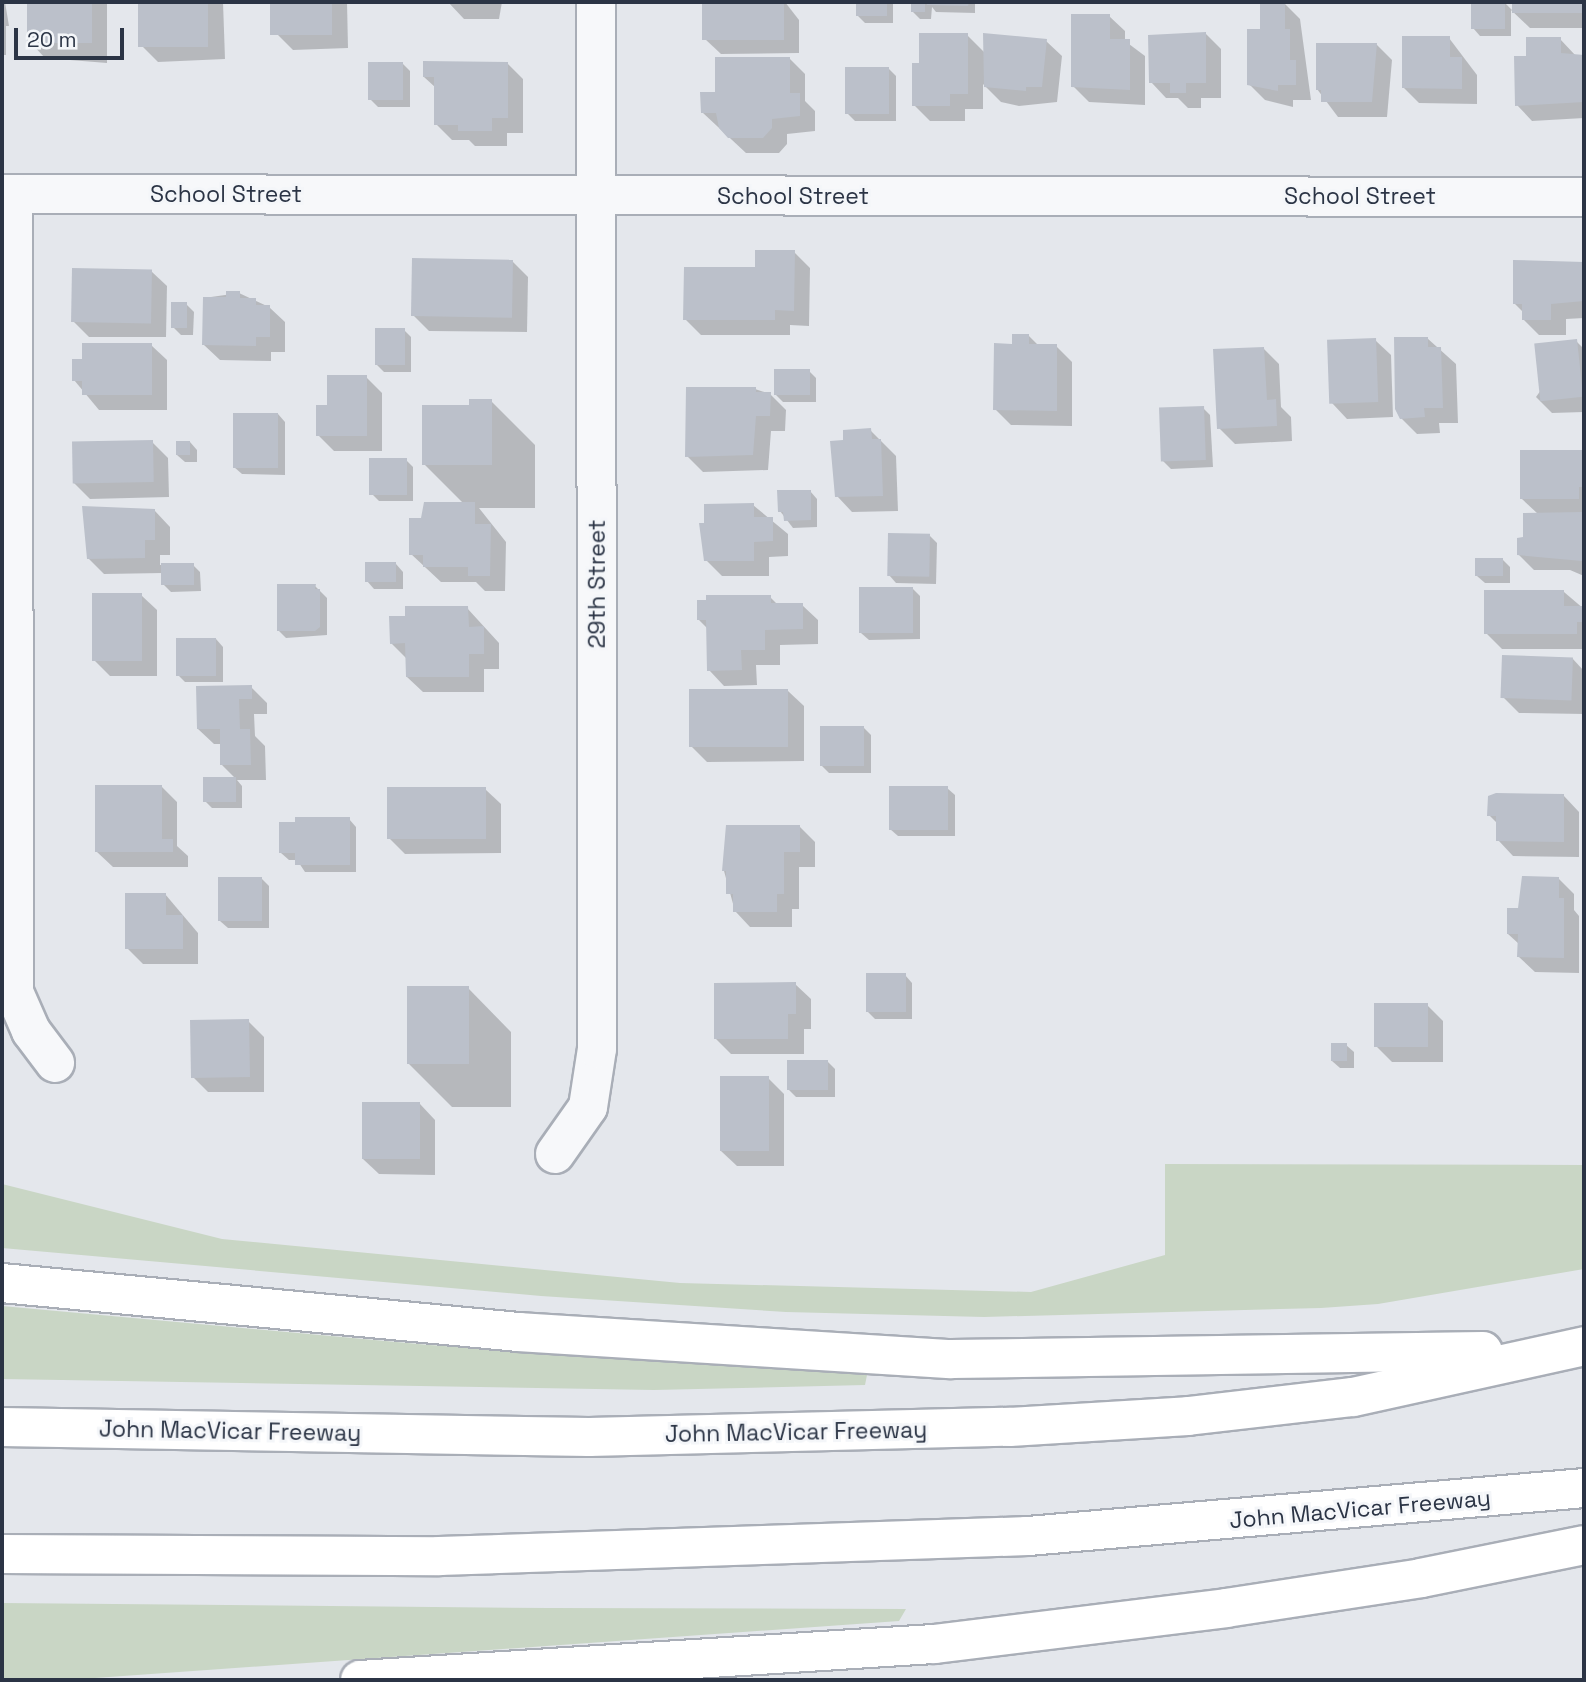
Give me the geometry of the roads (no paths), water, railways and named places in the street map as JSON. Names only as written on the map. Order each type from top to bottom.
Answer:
[{"type":"highway","points":[[2,1283],[518,1332],[951,1359],[1575,1348]]},
{"type":"highway","name":"John MacVicar Freeway","points":[[2,1427],[589,1437],[1010,1427],[1188,1416],[1353,1396],[1575,1348]]},
{"type":"highway","name":"John MacVicar Freeway","points":[[2,1554],[439,1556],[1028,1536],[1572,1490]]},
{"type":"highway","points":[[360,1680],[934,1644],[1226,1608],[1573,1548]]},
{"type":"street","name":"29th Street","points":[[555,1154],[588,1107],[597,1049],[596,2]]},
{"type":"street","name":"School Street","points":[[7,194],[1584,197]]},
{"type":"street","points":[[7,194],[14,992],[32,1031],[55,1063]]}]
